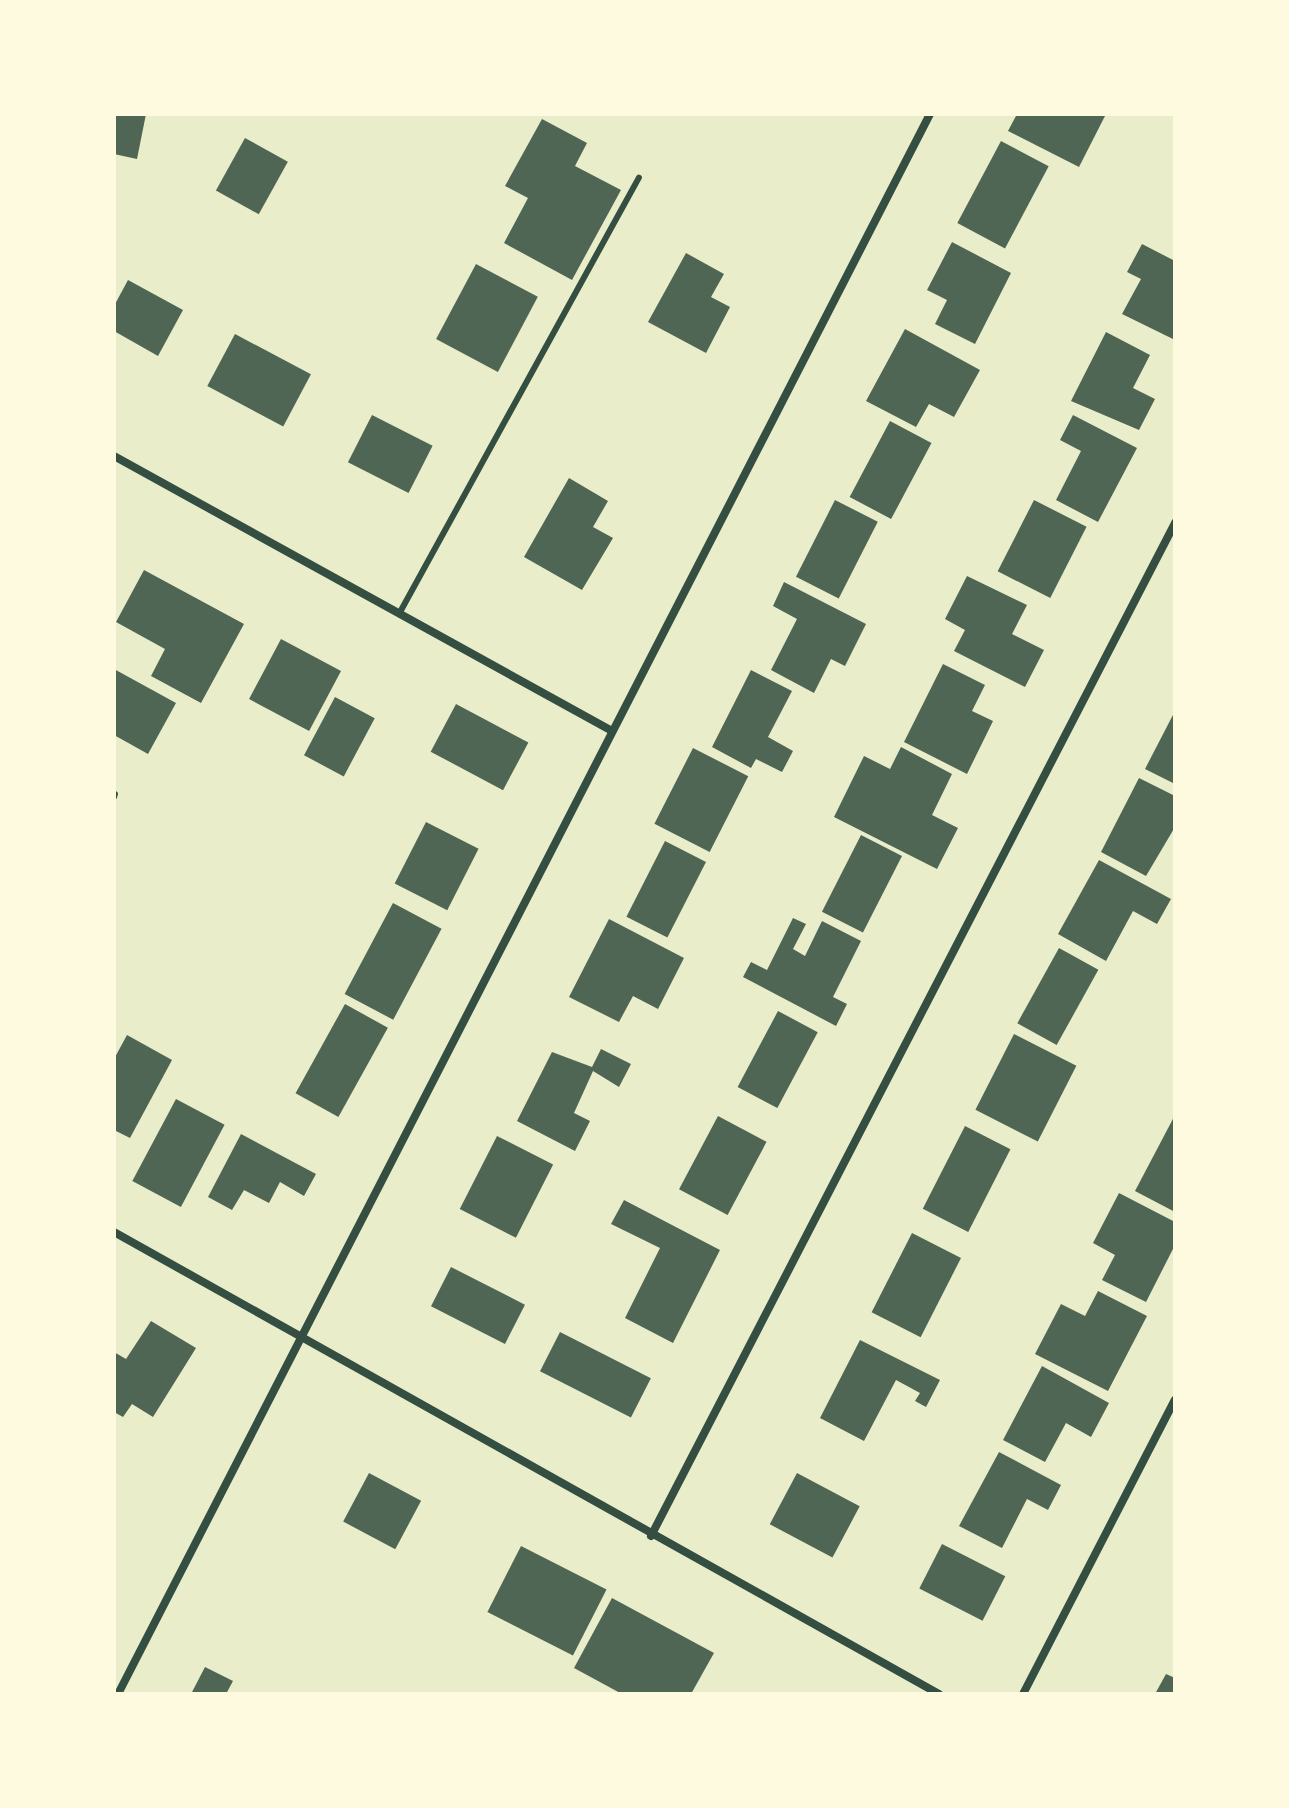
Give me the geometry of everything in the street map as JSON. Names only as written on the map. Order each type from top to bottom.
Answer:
[{"type":"street","points":[[118,1694],[930,114]]},
{"type":"street","points":[[114,456],[612,731]]},
{"type":"street","points":[[651,1536],[1175,523]]},
{"type":"street","points":[[114,1232],[651,1536],[939,1694]]},
{"type":"street","points":[[1023,1694],[1175,1400]]},
{"type":"lane","points":[[399,614],[639,178]]},
{"type":"building","points":[[114,114],[146,114],[137,159],[114,154]]},
{"type":"building","points":[[1017,114],[1106,114],[1079,167],[1008,131]]},
{"type":"building","points":[[542,119],[587,143],[575,166],[621,190],[572,280],[504,243],[528,198],[505,186]]},
{"type":"building","points":[[245,138],[288,162],[259,214],[216,190]]},
{"type":"building","points":[[1001,141],[1049,166],[1005,248],[957,223]]},
{"type":"building","points":[[952,242],[1011,273],[975,344],[935,324],[947,300],[927,290]]},
{"type":"building","points":[[1142,244],[1175,261],[1175,340],[1122,314],[1141,279],[1127,272]]},
{"type":"building","points":[[686,253],[724,274],[711,297],[730,307],[706,353],[648,322]]},
{"type":"building","points":[[476,264],[538,297],[498,372],[436,339]]},
{"type":"building","points":[[128,280],[183,310],[158,356],[114,331],[114,306]]},
{"type":"building","points":[[905,329],[980,370],[954,417],[929,404],[916,427],[866,401]]},
{"type":"building","points":[[1106,332],[1150,355],[1133,388],[1155,399],[1139,430],[1071,401]]},
{"type":"building","points":[[235,334],[311,374],[283,426],[207,386]]},
{"type":"building","points":[[372,415],[433,446],[409,493],[348,462]]},
{"type":"building","points":[[1073,415],[1137,448],[1098,522],[1056,500],[1081,451],[1060,440]]},
{"type":"building","points":[[890,421],[931,443],[891,519],[850,497]]},
{"type":"building","points":[[569,478],[608,501],[593,527],[613,538],[582,590],[524,557]]},
{"type":"building","points":[[835,500],[878,522],[839,598],[796,577]]},
{"type":"building","points":[[1034,500],[1087,527],[1050,598],[998,571]]},
{"type":"building","points":[[144,570],[244,624],[201,703],[151,676],[165,649],[116,622]]},
{"type":"building","points":[[967,576],[1027,605],[1012,634],[1044,650],[1025,687],[954,651],[965,630],[945,619]]},
{"type":"building","points":[[784,582],[866,624],[845,666],[831,659],[814,693],[771,670],[797,619],[773,606]]},
{"type":"building","points":[[281,639],[341,671],[309,731],[249,699]]},
{"type":"building","points":[[943,664],[985,685],[972,711],[993,721],[967,774],[904,742]]},
{"type":"building","points":[[114,669],[176,703],[148,754],[114,735]]},
{"type":"building","points":[[751,670],[792,691],[768,737],[793,751],[782,772],[756,759],[751,768],[712,747]]},
{"type":"building","points":[[335,697],[375,718],[344,776],[304,755]]},
{"type":"building","points":[[456,704],[528,742],[503,790],[431,752]]},
{"type":"building","points":[[1175,711],[1175,784],[1145,769]]},
{"type":"building","points":[[901,747],[952,774],[932,815],[958,828],[937,869],[834,817],[864,756],[890,769]]},
{"type":"building","points":[[693,748],[748,776],[710,852],[654,824]]},
{"type":"building","points":[[1139,778],[1175,796],[1175,827],[1146,876],[1101,852]]},
{"type":"building","points":[[426,822],[479,849],[447,910],[395,883]]},
{"type":"building","points":[[861,835],[902,856],[863,933],[822,912]]},
{"type":"building","points":[[665,841],[706,862],[667,938],[626,917]]},
{"type":"building","points":[[1099,860],[1171,899],[1157,924],[1133,911],[1106,961],[1058,934]]},
{"type":"building","points":[[393,903],[442,929],[393,1020],[345,994]]},
{"type":"building","points":[[793,918],[806,924],[793,949],[805,956],[822,921],[861,941],[833,997],[847,1004],[836,1026],[743,977],[751,962],[767,970]]},
{"type":"building","points":[[609,919],[684,958],[658,1009],[633,996],[619,1022],[569,997]]},
{"type":"building","points":[[1059,948],[1098,970],[1057,1045],[1017,1023]]},
{"type":"building","points":[[345,1004],[388,1028],[338,1117],[296,1093]]},
{"type":"building","points":[[778,1011],[818,1032],[777,1108],[738,1087]]},
{"type":"building","points":[[1014,1034],[1076,1066],[1038,1142],[975,1110]]},
{"type":"building","points":[[127,1035],[172,1060],[130,1138],[114,1130],[114,1059]]},
{"type":"building","points":[[601,1049],[631,1064],[619,1087],[593,1071],[574,1113],[590,1121],[575,1151],[517,1121],[552,1052],[592,1067]]},
{"type":"building","points":[[176,1099],[225,1125],[181,1207],[132,1181]]},
{"type":"building","points":[[1175,1115],[1175,1212],[1135,1191]]},
{"type":"building","points":[[718,1116],[767,1142],[728,1215],[679,1189]]},
{"type":"building","points":[[965,1126],[1010,1149],[968,1232],[923,1209]]},
{"type":"building","points":[[241,1134],[316,1174],[304,1196],[280,1182],[269,1203],[244,1190],[232,1210],[208,1197]]},
{"type":"building","points":[[497,1136],[553,1165],[516,1238],[460,1209]]},
{"type":"building","points":[[1119,1193],[1175,1222],[1175,1245],[1146,1302],[1102,1280],[1115,1255],[1093,1243]]},
{"type":"building","points":[[624,1200],[720,1250],[673,1343],[625,1318],[660,1248],[611,1224]]},
{"type":"building","points":[[912,1233],[961,1258],[921,1337],[872,1312]]},
{"type":"building","points":[[451,1267],[525,1305],[505,1344],[431,1306]]},
{"type":"building","points":[[1098,1291],[1147,1316],[1108,1391],[1035,1354],[1061,1304],[1085,1316]]},
{"type":"building","points":[[151,1321],[196,1348],[153,1417],[132,1404],[123,1417],[114,1412],[114,1352],[126,1359]]},
{"type":"building","points":[[560,1332],[651,1378],[631,1418],[540,1371]]},
{"type":"building","points":[[860,1340],[940,1380],[926,1407],[915,1401],[920,1393],[896,1380],[864,1441],[820,1418]]},
{"type":"building","points":[[1042,1366],[1109,1403],[1091,1437],[1066,1423],[1045,1462],[1003,1440]]},
{"type":"building","points":[[999,1452],[1061,1485],[1048,1510],[1027,1499],[1002,1548],[959,1526]]},
{"type":"building","points":[[369,1473],[421,1501],[395,1549],[343,1522]]},
{"type":"building","points":[[797,1473],[860,1506],[832,1558],[770,1524]]},
{"type":"building","points":[[942,1544],[1005,1576],[983,1621],[919,1589]]},
{"type":"building","points":[[521,1546],[607,1590],[573,1656],[487,1612]]},
{"type":"building","points":[[612,1598],[714,1653],[691,1694],[622,1694],[574,1668]]},
{"type":"building","points":[[205,1667],[233,1681],[226,1694],[191,1694]]},
{"type":"building","points":[[1166,1674],[1175,1678],[1175,1694],[1155,1694]]}]
